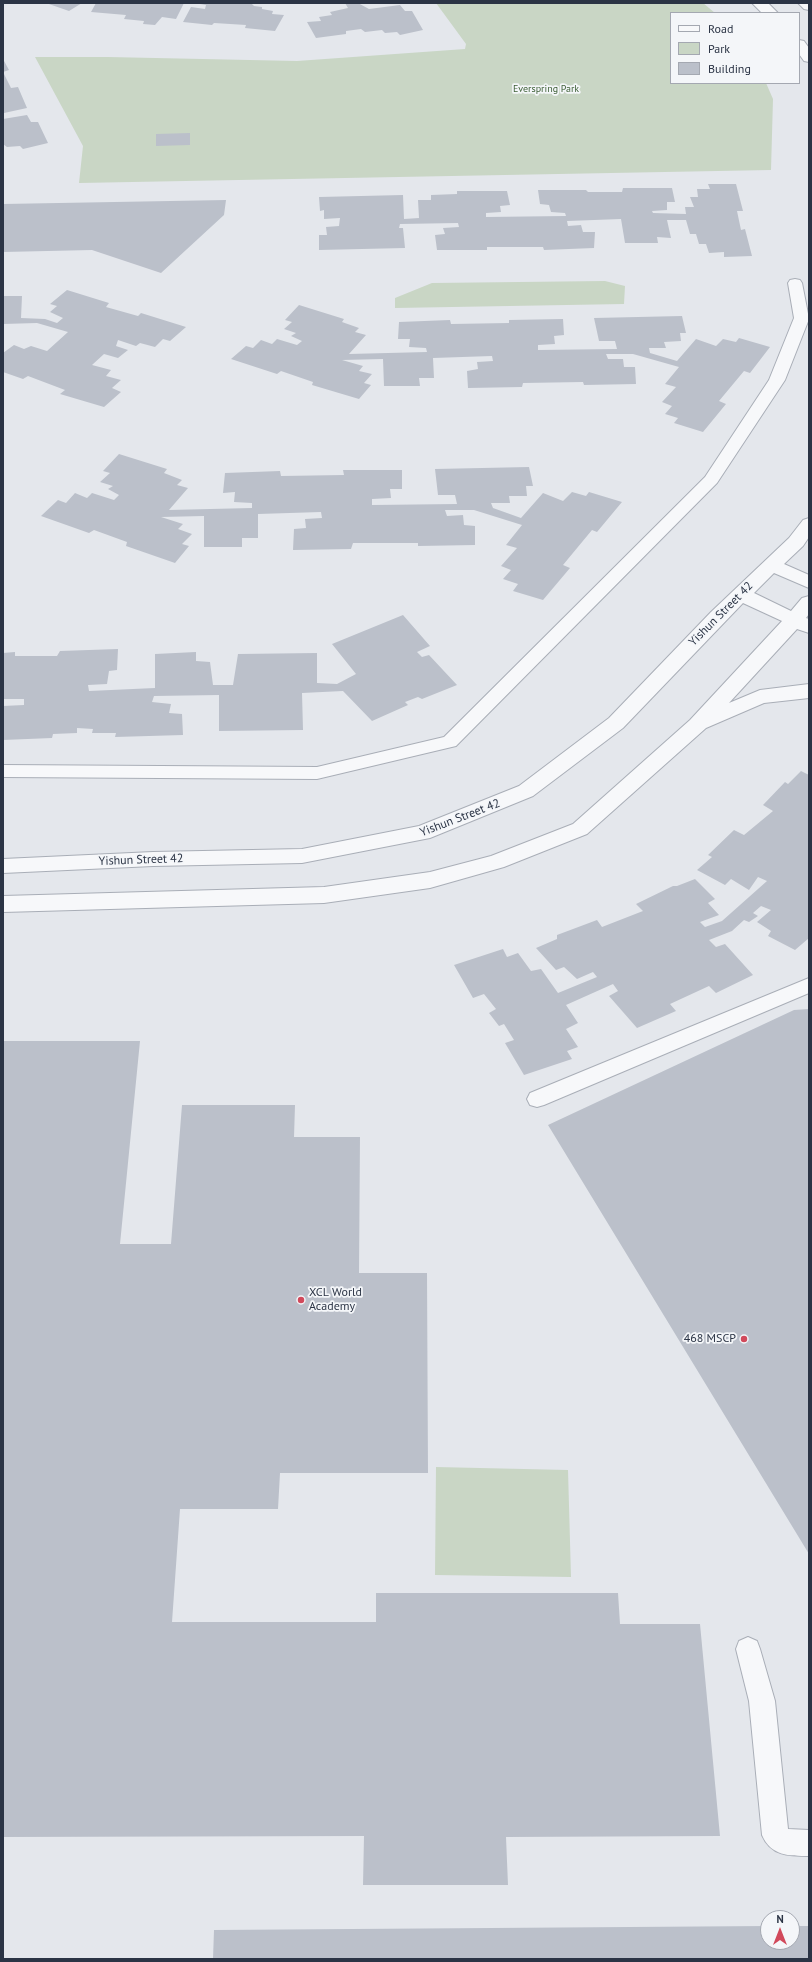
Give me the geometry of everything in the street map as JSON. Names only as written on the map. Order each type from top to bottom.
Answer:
[{"type":"street","points":[[759,3],[770,12]]},
{"type":"street","points":[[805,3],[809,6]]},
{"type":"street","points":[[800,45],[809,58]]},
{"type":"street","name":"Yishun Street 42","points":[[3,866],[152,859],[302,856],[423,834],[526,791],[616,723],[742,594],[796,542],[809,524]]},
{"type":"street","points":[[771,565],[809,582]]},
{"type":"street","points":[[742,594],[802,623]]},
{"type":"street","points":[[3,904],[324,895],[430,880],[497,862],[580,829],[698,725],[802,623],[809,602]]},
{"type":"street","points":[[698,725],[760,697],[809,691]]},
{"type":"lane","points":[[3,771],[318,773],[450,742],[711,480],[777,380],[802,318],[795,283]]},
{"type":"lane","points":[[538,1099],[809,985]]},
{"type":"lane","points":[[748,1649],[762,1700],[775,1835],[780,1840],[786,1842],[809,1843]]},
{"type":"green space","name":"Everspring Park","points":[[436,3],[703,3],[714,12],[670,12],[670,84],[766,84],[773,99],[771,170],[79,183],[83,146],[35,57],[297,61],[465,49],[466,44]]},
{"type":"green space","points":[[605,281],[625,286],[624,304],[395,308],[395,298],[432,283]]},
{"type":"green space","points":[[436,1467],[568,1470],[571,1577],[435,1575]]},
{"type":"building","points":[[46,3],[82,3],[69,11]]},
{"type":"building","points":[[96,3],[184,3],[176,19],[162,17],[155,25],[143,24],[144,21],[124,19],[126,15],[91,12]]},
{"type":"building","points":[[194,3],[251,3],[254,6],[262,7],[262,9],[273,11],[272,14],[284,15],[275,31],[245,28],[246,25],[214,23],[212,25],[183,22],[191,7],[205,9],[206,5]]},
{"type":"building","points":[[345,3],[358,3],[369,9],[400,5],[405,11],[412,11],[423,30],[400,35],[397,32],[385,33],[382,30],[365,32],[361,29],[346,31],[346,34],[316,38],[307,22],[321,21],[319,17],[332,15],[330,12],[348,8]]},
{"type":"building","points":[[3,59],[9,70],[3,72]]},
{"type":"building","points":[[3,72],[11,88],[18,87],[27,108],[4,113]]},
{"type":"building","points":[[27,115],[31,122],[38,122],[48,143],[23,149],[20,146],[7,147],[3,144],[3,119]]},
{"type":"building","points":[[190,133],[190,145],[156,146],[156,134]]},
{"type":"building","points":[[708,184],[736,184],[743,211],[737,211],[741,230],[745,229],[752,256],[724,257],[724,252],[709,253],[706,244],[699,244],[696,234],[690,234],[686,220],[667,220],[671,238],[657,237],[658,243],[625,243],[621,219],[567,221],[568,226],[581,225],[583,232],[595,232],[594,248],[544,250],[543,247],[487,247],[487,250],[437,250],[435,235],[445,234],[443,228],[459,227],[458,223],[400,224],[399,228],[403,228],[405,248],[319,250],[319,235],[327,235],[326,227],[339,226],[340,218],[324,219],[324,210],[320,211],[319,197],[403,195],[404,219],[419,218],[418,200],[431,200],[431,195],[457,194],[457,191],[507,191],[510,205],[500,206],[501,212],[486,213],[486,217],[566,216],[565,213],[551,212],[549,205],[540,204],[538,190],[622,192],[623,188],[672,188],[675,202],[667,202],[667,210],[652,211],[653,213],[686,214],[685,207],[694,207],[690,197],[698,197],[697,189],[710,189]]},
{"type":"building","points":[[226,200],[224,215],[161,273],[92,250],[3,252],[3,204]]},
{"type":"building","points":[[67,290],[109,303],[106,307],[138,316],[141,313],[186,327],[170,341],[163,339],[155,347],[140,343],[136,346],[118,340],[116,346],[128,350],[118,358],[104,354],[92,365],[111,370],[106,376],[121,380],[112,388],[121,392],[104,407],[60,394],[65,390],[28,376],[23,379],[3,372],[3,353],[14,345],[24,349],[31,346],[47,351],[68,332],[37,323],[3,324],[3,296],[22,296],[21,318],[45,319],[57,323],[63,318],[50,312],[57,306],[50,304]]},
{"type":"building","points":[[299,305],[344,319],[342,322],[359,328],[355,332],[366,335],[349,354],[427,352],[426,348],[409,347],[410,339],[398,339],[399,322],[450,320],[451,324],[509,323],[509,320],[563,319],[564,335],[554,336],[555,344],[538,345],[538,350],[617,349],[615,341],[599,341],[594,318],[682,316],[686,333],[680,333],[681,341],[664,342],[666,348],[649,348],[650,353],[677,361],[696,339],[716,346],[723,339],[736,342],[739,338],[770,347],[750,373],[744,371],[719,401],[726,404],[703,432],[674,423],[678,418],[665,414],[672,406],[662,402],[676,387],[665,384],[679,367],[633,354],[606,354],[608,359],[623,359],[624,367],[635,367],[636,384],[584,385],[583,382],[523,383],[522,387],[468,388],[467,371],[478,369],[477,362],[493,361],[492,356],[433,358],[434,378],[419,378],[420,386],[384,386],[383,359],[342,360],[363,366],[359,371],[372,374],[364,383],[371,385],[359,399],[312,385],[313,382],[281,371],[277,374],[231,359],[246,346],[253,348],[261,340],[272,344],[277,339],[297,345],[302,341],[291,336],[296,333],[284,329],[292,322],[285,320]]},
{"type":"building","points":[[119,454],[167,469],[164,473],[182,480],[177,485],[188,488],[169,510],[252,508],[252,503],[234,502],[235,492],[223,493],[225,473],[280,471],[281,476],[344,475],[343,470],[402,470],[402,489],[390,489],[391,498],[372,499],[372,505],[457,504],[455,495],[438,495],[435,469],[529,467],[533,486],[526,486],[527,496],[509,496],[510,503],[491,503],[493,508],[521,518],[543,493],[563,501],[572,492],[586,496],[589,492],[622,502],[597,532],[592,530],[563,565],[570,568],[543,600],[513,591],[518,584],[503,579],[511,570],[501,566],[517,548],[506,545],[522,525],[474,510],[445,510],[447,516],[463,515],[464,525],[475,526],[475,545],[418,546],[418,543],[353,543],[351,549],[293,550],[294,529],[306,528],[305,519],[322,518],[321,512],[258,514],[258,538],[242,538],[242,547],[204,547],[204,516],[161,517],[183,524],[178,529],[192,534],[182,544],[189,546],[175,563],[126,546],[127,542],[94,530],[89,533],[41,516],[58,500],[66,503],[75,493],[87,498],[92,493],[114,500],[119,495],[108,489],[113,486],[100,482],[110,473],[103,471]]},
{"type":"building","points":[[403,615],[430,646],[417,652],[422,657],[429,655],[457,685],[422,699],[418,697],[405,702],[408,705],[372,721],[343,691],[302,693],[303,730],[219,731],[219,695],[154,696],[152,702],[171,704],[169,713],[182,714],[183,735],[115,737],[116,733],[92,733],[93,729],[77,728],[77,733],[53,734],[52,738],[3,740],[3,706],[24,705],[24,699],[3,699],[3,653],[15,652],[15,656],[57,656],[60,651],[118,649],[117,670],[109,671],[107,684],[88,685],[89,691],[155,688],[155,654],[196,652],[196,661],[210,662],[213,685],[233,685],[238,654],[317,653],[317,683],[337,684],[356,674],[332,644]]},
{"type":"building","points":[[801,771],[809,775],[809,938],[795,950],[768,936],[771,931],[757,922],[771,910],[761,906],[753,913],[758,916],[749,922],[744,920],[732,931],[709,940],[716,947],[725,944],[753,975],[716,993],[709,986],[670,1004],[676,1011],[637,1028],[609,996],[618,991],[613,984],[566,1005],[578,1023],[566,1029],[578,1047],[567,1051],[572,1059],[524,1075],[505,1043],[514,1040],[504,1024],[499,1026],[489,1013],[496,1009],[484,994],[473,998],[454,965],[503,949],[507,957],[518,953],[531,971],[541,969],[558,993],[597,977],[593,972],[577,979],[564,967],[556,970],[536,948],[557,939],[557,935],[597,920],[602,927],[643,911],[636,904],[673,886],[677,886],[695,879],[715,899],[708,903],[719,915],[700,922],[705,927],[722,921],[767,881],[758,877],[749,890],[731,879],[725,885],[697,870],[712,857],[708,855],[734,830],[744,835],[773,811],[763,805],[785,782],[788,784]]},
{"type":"building","name":"468 MSCP","points":[[809,1009],[809,1554],[548,1125],[794,1010]]},
{"type":"building","name":"XCL World Academy","points":[[3,1041],[140,1041],[120,1244],[171,1244],[182,1105],[295,1105],[294,1137],[360,1137],[359,1273],[427,1273],[428,1473],[280,1473],[278,1509],[180,1509],[172,1622],[376,1622],[376,1593],[618,1593],[620,1624],[700,1624],[720,1836],[506,1837],[508,1885],[363,1885],[364,1836],[3,1837]]},
{"type":"building","points":[[760,1926],[760,1950],[800,1950],[800,1926],[809,1926],[809,1959],[213,1959],[214,1930]]},
{"type":"place","name":"XCL World Academy","points":[[301,1300]]},
{"type":"place","name":"468 MSCP","points":[[744,1339]]}]
